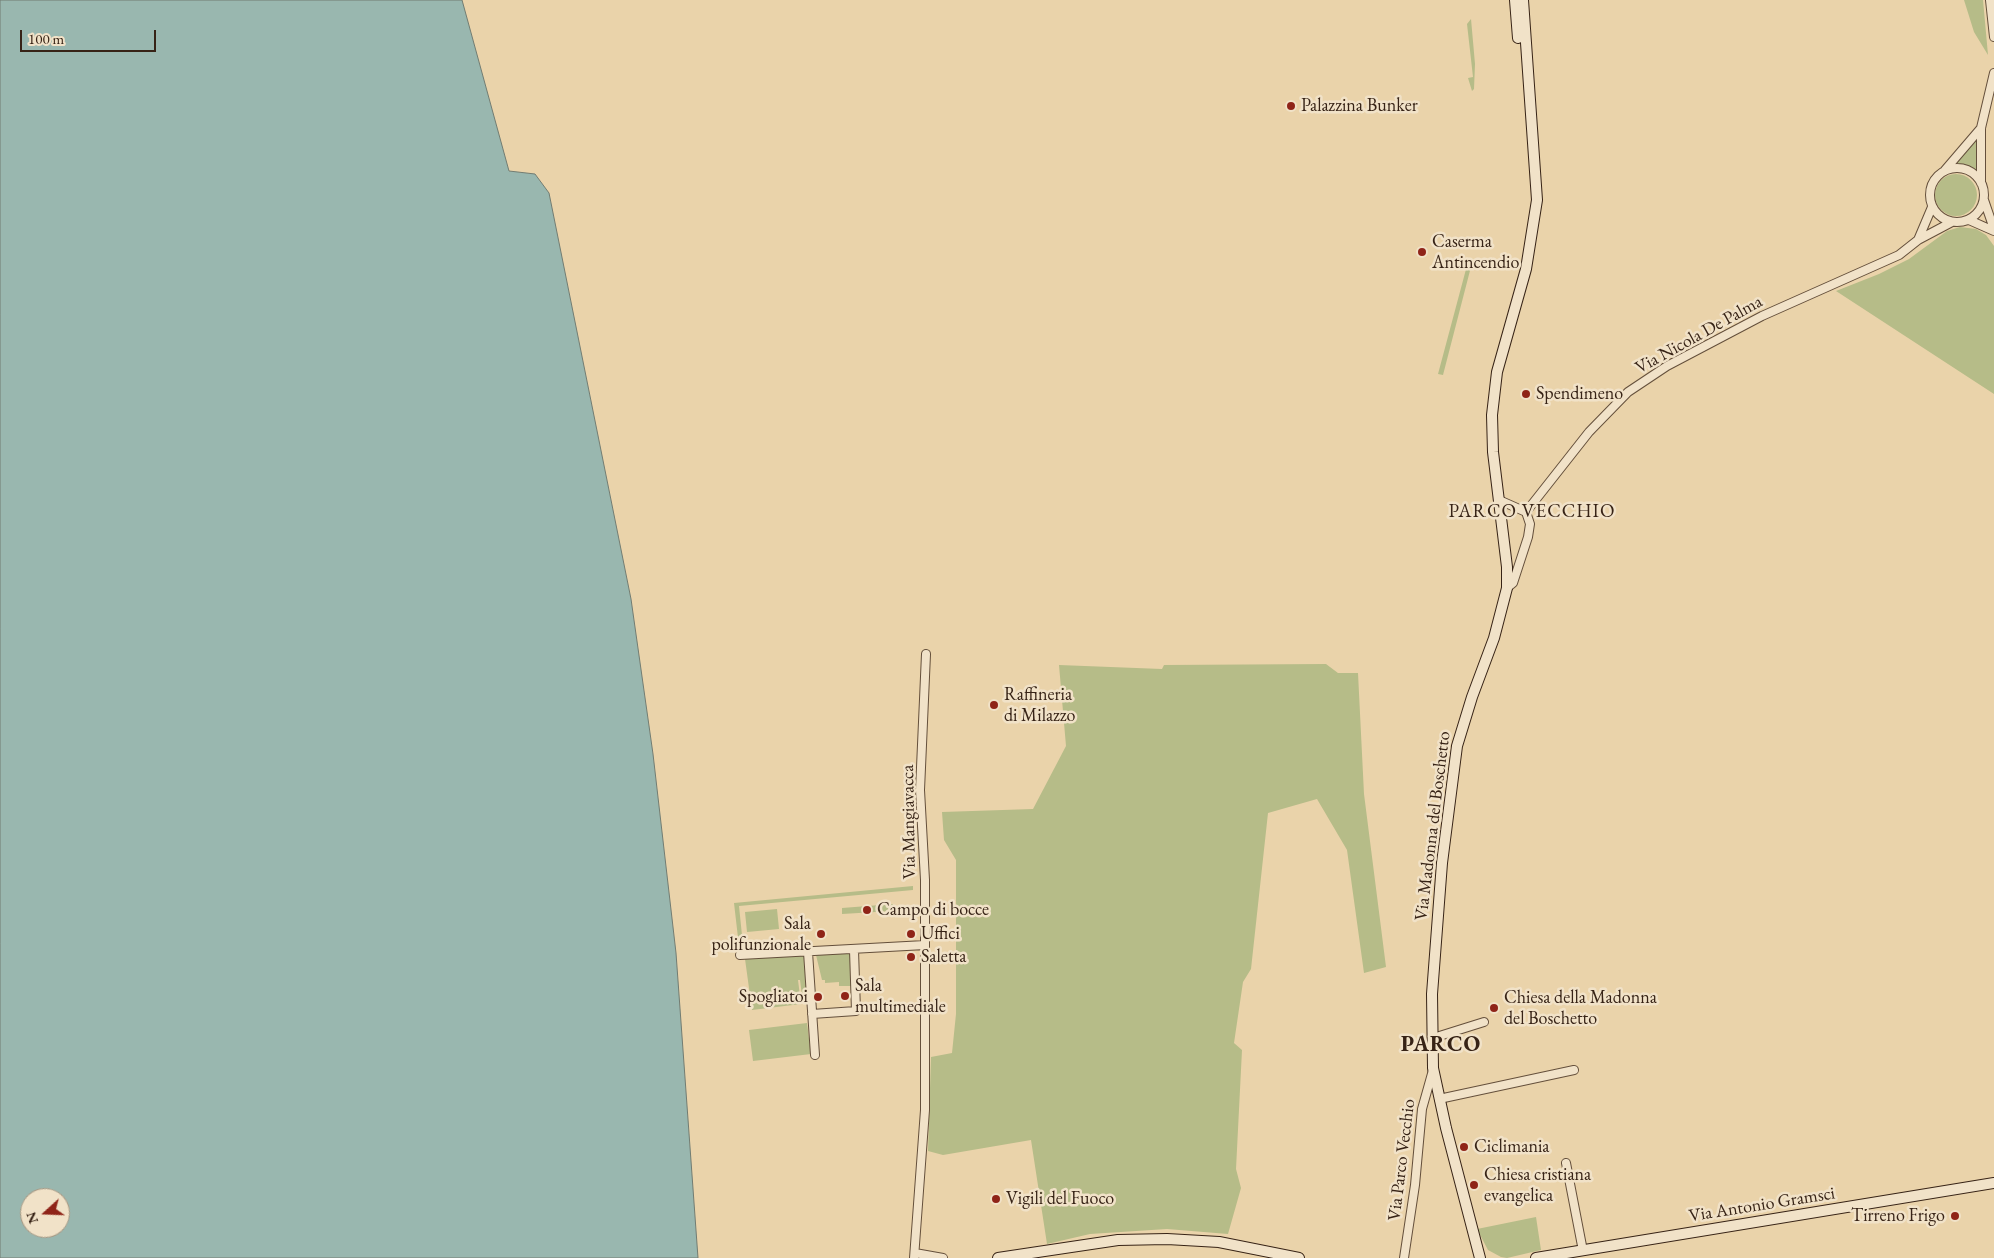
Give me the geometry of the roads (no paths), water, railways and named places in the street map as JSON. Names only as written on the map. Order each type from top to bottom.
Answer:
[{"type":"main road","name":"Via Madonna del Boschetto","points":[[1480,1258],[1439,1099],[1433,1068],[1432,994],[1442,863],[1454,764],[1463,722],[1494,638],[1507,588],[1507,567],[1493,452],[1494,391],[1497,372],[1526,269],[1537,200],[1536,162],[1529,106],[1518,45],[1515,0]]},
{"type":"main road","name":"Via Madonna del Boschetto","points":[[1523,0],[1529,106]]},
{"type":"main road","name":"Via Antonio Gramsci","points":[[1536,1258],[1994,1183]]},
{"type":"main road","points":[[998,1258],[1118,1240],[1219,1242],[1299,1258]]},
{"type":"street","points":[[1990,0],[1994,38]]},
{"type":"street","points":[[1994,73],[1981,128],[1981,183],[1984,200],[1994,230]]},
{"type":"street","points":[[1981,128],[1932,182],[1929,198],[1937,214],[1952,222],[1968,220],[1994,230]]},
{"type":"street","points":[[1944,170],[1953,168],[1970,170],[1981,183]]},
{"type":"street","points":[[1968,220],[1981,208],[1984,200]]},
{"type":"street","name":"Via Nicola De Palma","points":[[1918,240],[1932,207]]},
{"type":"street","name":"Via Nicola De Palma","points":[[1526,512],[1589,432],[1628,392],[1668,366],[1762,316],[1899,255],[1918,240],[1952,222]]},
{"type":"street","points":[[1499,500],[1526,512],[1530,524],[1528,537],[1513,583],[1507,588]]},
{"type":"street","name":"Via Mangiavacca","points":[[915,1256],[925,1110],[925,842],[920,790],[926,654]]},
{"type":"street","points":[[740,955],[925,945]]},
{"type":"street","points":[[812,1014],[856,1012],[854,950]]},
{"type":"street","points":[[808,952],[815,1055]]},
{"type":"street","points":[[1433,1038],[1484,1022]]},
{"type":"street","name":"Via Parco Vecchio","points":[[1404,1258],[1415,1185],[1422,1109],[1433,1068]]},
{"type":"street","points":[[1439,1099],[1574,1070]]},
{"type":"street","points":[[1566,1164],[1583,1251]]},
{"type":"street","points":[[915,1256],[943,1258]]},
{"type":"water","points":[[0,0],[462,0],[509,171],[535,174],[549,193],[631,599],[653,754],[676,953],[698,1258],[0,1258]]},
{"type":"place","name":"Palazzina Bunker","points":[[1291,106]]},
{"type":"place","name":"Caserma Antincendio","points":[[1422,252]]},
{"type":"place","name":"Spendimeno","points":[[1526,394]]},
{"type":"place","name":"Raffineria di Milazzo","points":[[994,705]]},
{"type":"place","name":"Campo di bocce","points":[[867,910]]},
{"type":"place","name":"Sala polifunzionale","points":[[821,934]]},
{"type":"place","name":"Uffici","points":[[911,934]]},
{"type":"place","name":"Saletta","points":[[911,957]]},
{"type":"place","name":"Sala multimediale","points":[[845,996]]},
{"type":"place","name":"Spogliatoi","points":[[818,997]]},
{"type":"place","name":"Chiesa della Madonna del Boschetto","points":[[1494,1008]]},
{"type":"place","name":"Ciclimania","points":[[1464,1147]]},
{"type":"place","name":"Chiesa cristiana evangelica","points":[[1474,1185]]},
{"type":"place","name":"Vigili del Fuoco","points":[[996,1199]]},
{"type":"place","name":"Tirreno Frigo","points":[[1955,1216]]},
{"type":"district","name":"PARCO VECCHIO","points":[[1532,512]]},
{"type":"district","name":"PARCO","points":[[1441,1045]]}]
